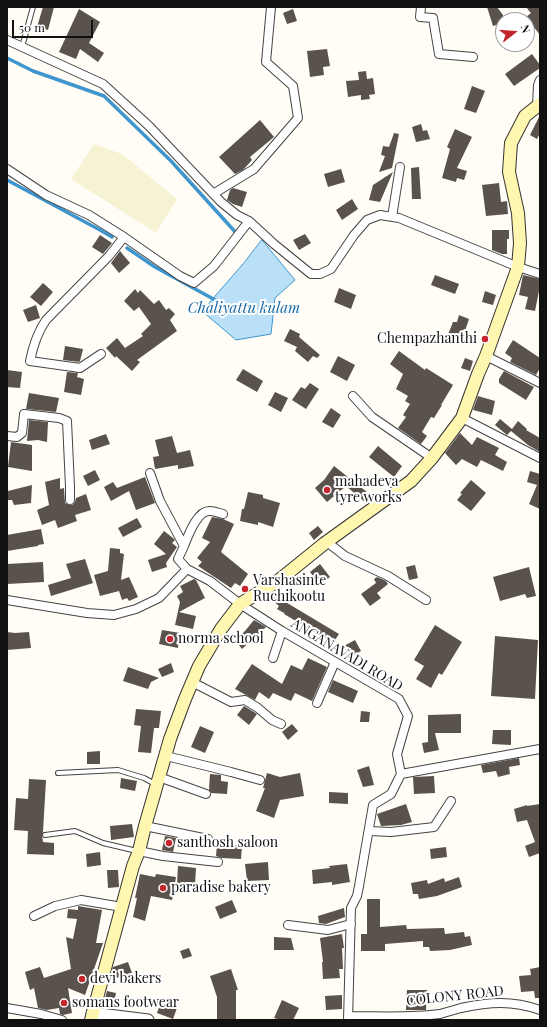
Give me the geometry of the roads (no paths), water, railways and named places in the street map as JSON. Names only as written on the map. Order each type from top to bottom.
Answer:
[{"type":"main road","points":[[92,1016],[170,739],[199,666],[221,629],[240,604],[278,582],[327,542],[411,481],[432,458],[462,418],[518,267],[520,243],[518,214],[509,172],[511,143],[525,116],[538,105]]},
{"type":"street","points":[[213,194],[254,169],[298,118],[293,86],[266,62],[271,7]]},
{"type":"street","points":[[420,7],[420,17],[433,18],[439,54],[473,57]]},
{"type":"street","points":[[7,40],[103,84],[149,126],[226,206],[249,221],[302,268],[311,274],[320,274],[331,269],[354,235],[367,220],[380,215],[399,218],[518,267],[540,274]]},
{"type":"street","points":[[538,105],[538,85],[540,80]]},
{"type":"street","points":[[392,216],[400,167]]},
{"type":"street","points":[[7,169],[46,195],[89,215],[124,237],[180,276],[194,283],[214,266],[249,221]]},
{"type":"street","points":[[101,354],[80,368],[30,361],[34,344],[46,320],[109,256],[124,237]]},
{"type":"street","points":[[486,356],[540,383]]},
{"type":"street","points":[[353,396],[372,417],[432,458]]},
{"type":"street","points":[[7,436],[16,437],[22,433],[24,414],[59,418],[67,421],[70,500]]},
{"type":"street","points":[[462,418],[540,458]]},
{"type":"street","points":[[150,473],[160,501],[184,546]]},
{"type":"street","points":[[7,600],[87,613],[114,615],[136,609],[159,598],[187,569],[178,560],[196,520],[202,513],[209,511],[223,514]]},
{"type":"street","points":[[327,542],[345,556],[388,576],[426,600]]},
{"type":"street","name":"ANGANAVADI ROAD","points":[[187,569],[210,581],[240,604],[282,631],[399,699],[408,716],[397,754],[401,774]]},
{"type":"street","points":[[273,658],[282,631]]},
{"type":"street","points":[[317,703],[335,662]]},
{"type":"street","points":[[192,682],[231,702],[245,700],[258,708],[272,720],[281,724]]},
{"type":"street","points":[[348,1018],[351,908],[357,896],[373,805],[391,794],[401,774],[540,749]]},
{"type":"street","points":[[166,756],[260,780]]},
{"type":"street","points":[[158,781],[206,794]]},
{"type":"street","points":[[369,831],[391,832],[434,827],[451,801]]},
{"type":"street","points":[[145,826],[208,839]]},
{"type":"street","points":[[139,852],[218,862]]},
{"type":"street","points":[[34,916],[56,906],[81,900],[122,907]]},
{"type":"street","points":[[288,925],[328,930],[350,924]]},
{"type":"street","name":"COLONY ROAD","points":[[348,1018],[441,1014],[462,1008],[498,1002],[524,1004],[540,1010]]},
{"type":"street","points":[[7,1008],[41,1014],[62,1020]]},
{"type":"street","points":[[92,1016],[148,1020]]},
{"type":"lane","points":[[22,47],[33,7]]},
{"type":"lane","points":[[58,773],[118,770],[158,781]]},
{"type":"lane","points":[[44,835],[74,831],[103,843],[139,852]]},
{"type":"water","name":"Chaliyattu kulam","points":[[262,240],[295,280],[275,298],[271,334],[236,340],[202,311]]},
{"type":"waterway","points":[[7,58],[33,71],[104,96],[171,161],[238,235]]},
{"type":"waterway","points":[[7,180],[112,237]]},
{"type":"waterway","points":[[127,248],[155,267],[217,301]]},
{"type":"place","name":"Chempazhanthi","points":[[485,339]]},
{"type":"place","name":"mahadeva tyre works","points":[[327,490]]},
{"type":"place","name":"Varshasinte Ruchikootu","points":[[245,589]]},
{"type":"place","name":"norma school","points":[[170,639]]},
{"type":"place","name":"santhosh saloon","points":[[169,843]]},
{"type":"place","name":"paradise bakery","points":[[163,888]]},
{"type":"place","name":"devi bakers","points":[[82,979]]},
{"type":"place","name":"somans footwear","points":[[64,1003]]}]
